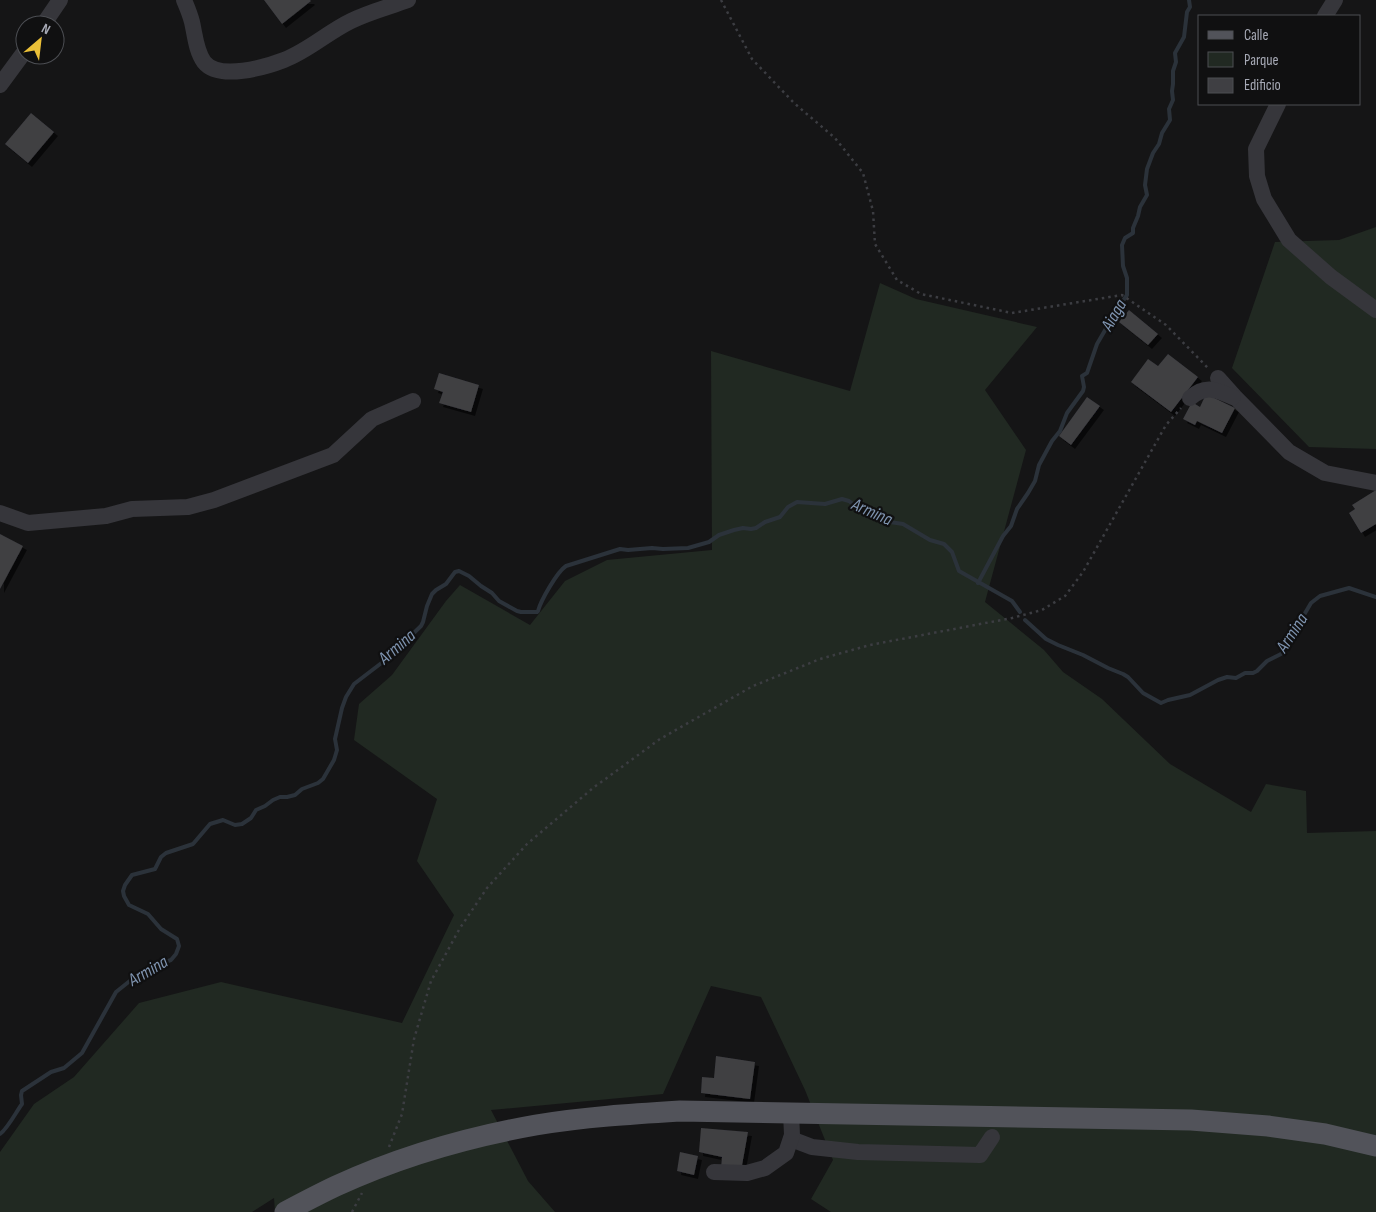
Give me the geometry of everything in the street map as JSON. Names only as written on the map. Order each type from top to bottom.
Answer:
[{"type":"main road","points":[[285,1212],[336,1186],[377,1169],[473,1138],[554,1122],[600,1116],[680,1111],[1191,1120],[1268,1126],[1326,1134],[1376,1146]]},
{"type":"street","points":[[50,15],[60,0]]},
{"type":"street","points":[[184,0],[197,46],[205,63],[220,71],[241,72],[285,60],[318,42],[348,22],[375,10],[408,0]]},
{"type":"street","points":[[1326,15],[1335,0]]},
{"type":"street","points":[[0,85],[15,65]]},
{"type":"street","points":[[1278,105],[1256,149],[1258,176],[1264,199],[1289,240],[1331,277],[1376,310]]},
{"type":"street","points":[[1218,378],[1289,452],[1325,473],[1376,483]]},
{"type":"street","points":[[1190,398],[1198,391],[1211,389],[1235,397]]},
{"type":"street","points":[[0,513],[28,523],[106,516],[132,509],[197,505],[333,455],[372,419],[413,401]]},
{"type":"street","points":[[714,1172],[747,1173],[765,1168],[786,1153],[791,1139],[791,1113]]},
{"type":"street","points":[[791,1139],[812,1147],[858,1152],[980,1155],[992,1137]]},
{"type":"path","points":[[721,0],[752,59],[794,103],[835,138],[863,173],[874,211],[875,244],[897,280],[921,294],[1012,313],[1122,295],[1166,325],[1218,378]]},
{"type":"path","points":[[377,1169],[385,1156],[402,1114],[414,1039],[431,981],[460,928],[487,888],[527,844],[593,788],[660,739],[754,686],[820,658],[870,645],[1012,618],[1042,610],[1064,596],[1083,572],[1166,425],[1190,398]]},
{"type":"green space","points":[[1376,227],[1376,449],[1309,447],[1232,368],[1275,242],[1339,240]]},
{"type":"green space","points":[[880,283],[916,299],[1037,327],[985,390],[1026,450],[985,602],[1044,650],[1063,672],[1102,699],[1170,764],[1251,812],[1266,784],[1306,791],[1307,833],[1376,831],[1376,1212],[831,1212],[811,1199],[833,1160],[805,1090],[761,997],[711,986],[663,1094],[491,1110],[528,1181],[555,1212],[275,1212],[274,1198],[252,1212],[0,1212],[0,1152],[34,1104],[74,1077],[139,1003],[221,982],[402,1023],[454,915],[417,861],[437,799],[354,740],[359,704],[392,675],[446,601],[460,585],[530,625],[565,581],[607,560],[712,550],[711,351],[850,391]]},
{"type":"building","points":[[264,0],[310,0],[311,1],[282,24]]},
{"type":"building","points":[[31,113],[54,132],[28,163],[5,144]]},
{"type":"building","points":[[1129,310],[1158,334],[1148,345],[1119,322]]},
{"type":"building","points":[[1168,354],[1198,377],[1171,412],[1131,382],[1148,359],[1158,366]]},
{"type":"building","points":[[439,373],[479,385],[471,412],[439,403],[443,392],[434,389]]},
{"type":"building","points":[[1206,394],[1235,408],[1222,433],[1197,421],[1195,425],[1183,419],[1192,402],[1200,407]]},
{"type":"building","points":[[1087,397],[1100,406],[1071,445],[1059,436]]},
{"type":"building","points":[[1376,490],[1376,524],[1361,533],[1349,513],[1355,509],[1352,505]]},
{"type":"building","points":[[0,534],[23,546],[0,589]]},
{"type":"building","points":[[716,1056],[755,1062],[750,1099],[701,1093],[702,1077],[714,1078]]},
{"type":"building","points":[[701,1128],[748,1132],[741,1171],[721,1168],[722,1157],[699,1152]]},
{"type":"building","points":[[680,1152],[698,1156],[694,1175],[677,1171]]},
{"type":"waterway","name":"Aiaga","points":[[978,583],[1003,536],[1011,526],[1017,509],[1035,481],[1039,465],[1052,441],[1060,431],[1067,413],[1083,391],[1082,376],[1087,373],[1097,344],[1127,295],[1127,278],[1123,266],[1122,245],[1125,238],[1133,233],[1140,207],[1147,195],[1145,185],[1147,169],[1162,133],[1170,120],[1169,109],[1173,100],[1175,53],[1184,37],[1187,12],[1190,7],[1189,0]]},
{"type":"waterway","name":"Armina","points":[[0,1134],[22,1104],[22,1091],[51,1072],[64,1068],[82,1053],[116,992],[150,967],[171,960],[176,954],[179,946],[177,939],[161,929],[148,914],[129,905],[123,891],[132,875],[155,869],[161,857],[166,853],[193,844],[210,824],[223,820],[235,825],[242,824],[251,818],[256,810],[273,800],[295,795],[302,789],[323,779],[334,760],[337,750],[335,739],[342,708],[354,684],[388,658],[421,626],[432,594],[446,584],[455,572],[459,571],[469,576],[492,593],[499,601],[517,611],[537,612],[558,574],[566,566],[620,549],[688,548],[709,542],[719,535],[734,530],[756,528],[765,522],[780,517],[788,507],[797,502],[825,504],[842,499],[890,522],[903,524],[930,540],[944,544],[952,552],[959,571],[1012,601],[1020,612]]},
{"type":"waterway","name":"Armina","points":[[1025,620],[1046,639],[1123,674],[1143,693],[1161,703],[1190,695],[1218,680],[1227,677],[1236,678],[1245,673],[1257,671],[1267,661],[1281,654],[1311,603],[1320,596],[1349,588],[1376,597]]}]
